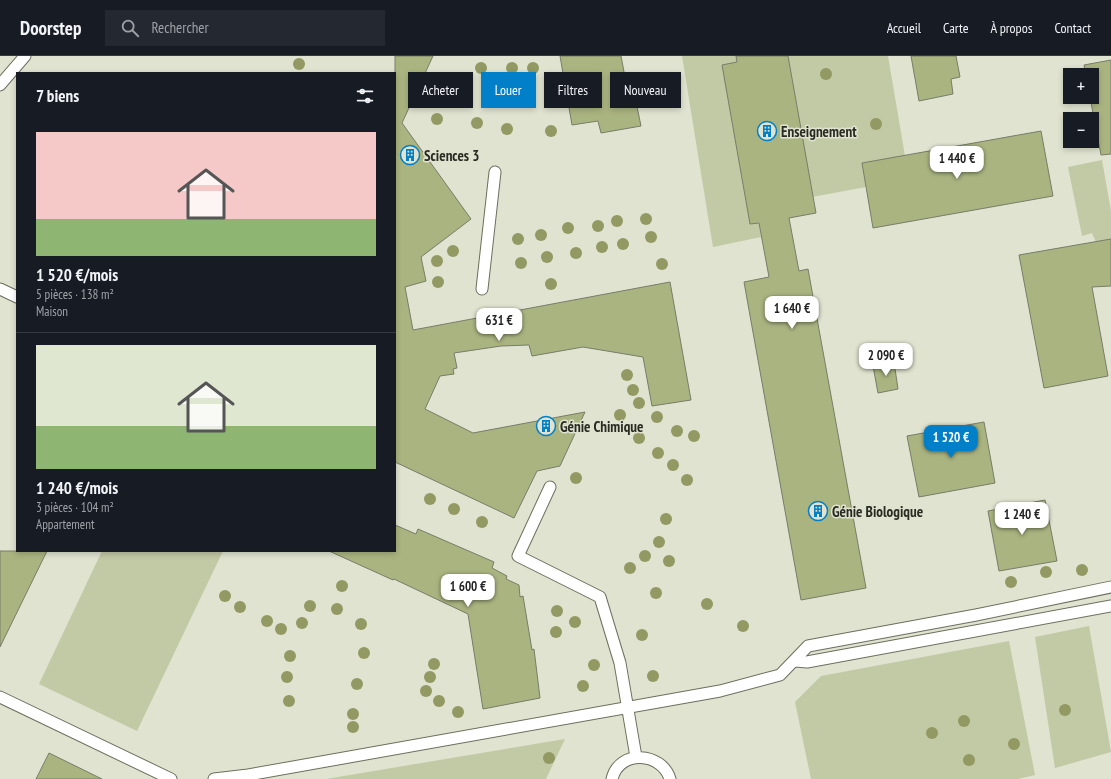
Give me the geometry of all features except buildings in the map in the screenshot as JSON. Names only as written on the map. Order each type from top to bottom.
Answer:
[{"type":"lane","points":[[0,85],[25,56]]},
{"type":"lane","points":[[482,289],[495,172]]},
{"type":"lane","points":[[0,289],[16,297]]},
{"type":"lane","points":[[550,487],[518,556],[600,597],[620,663],[636,757]]},
{"type":"lane","points":[[214,779],[248,775],[720,691],[780,675],[808,646],[976,615],[1111,587]]},
{"type":"lane","points":[[795,661],[807,662],[1111,606]]},
{"type":"lane","points":[[0,697],[171,779]]},
{"type":"lane","points":[[612,779],[618,767],[626,761],[636,757],[645,757],[655,760],[663,766],[670,779]]},
{"type":"green space","points":[[682,56],[736,56],[737,62],[722,65],[750,224],[759,224],[761,237],[713,247]]},
{"type":"green space","points":[[788,56],[888,56],[905,156],[862,163],[866,187],[812,197]]},
{"type":"green space","points":[[1102,160],[1111,211],[1111,242],[1097,244],[1092,233],[1082,236],[1068,167]]},
{"type":"green space","points":[[102,552],[223,552],[137,731],[39,684]]},
{"type":"green space","points":[[1089,626],[1111,752],[1055,768],[1035,637]]},
{"type":"green space","points":[[1009,641],[1035,775],[1018,779],[811,779],[795,702],[821,676]]},
{"type":"green space","points":[[565,739],[546,779],[326,779]]},
{"type":"place","name":"Enseignement","points":[[767,131]]},
{"type":"place","name":"Sciences 3","points":[[410,155]]},
{"type":"place","name":"Génie Chimique","points":[[546,426]]},
{"type":"place","name":"Génie Biologique","points":[[818,511]]}]
